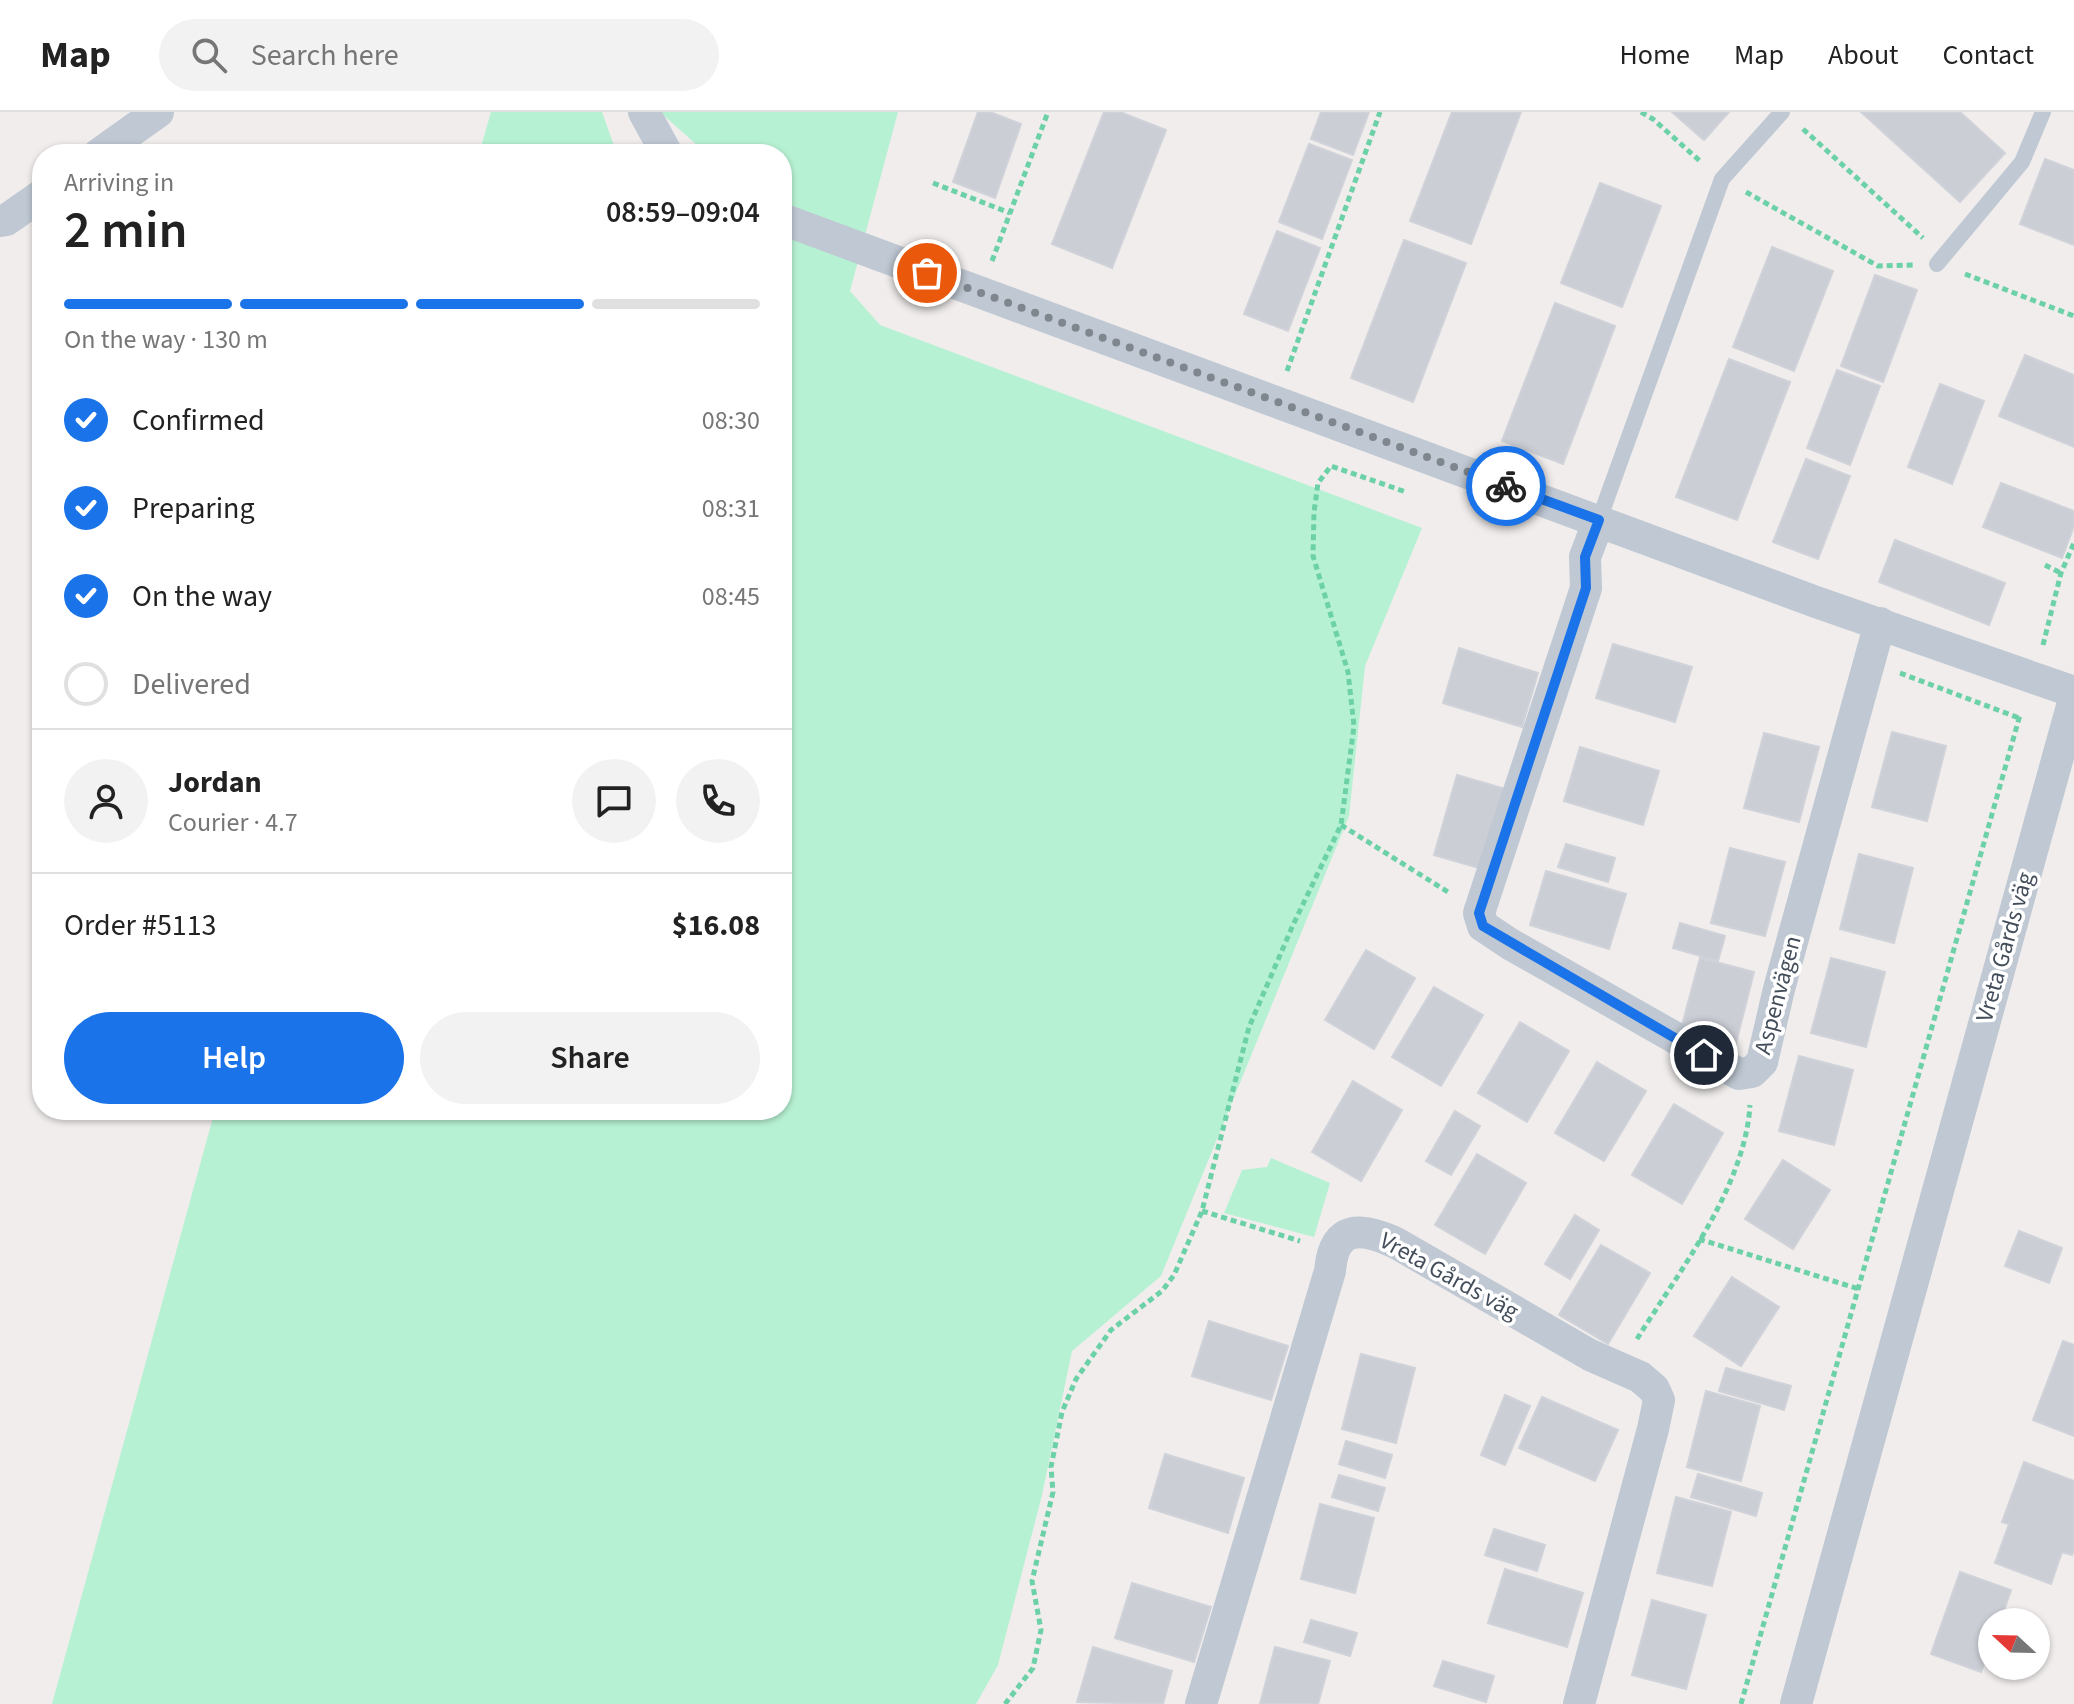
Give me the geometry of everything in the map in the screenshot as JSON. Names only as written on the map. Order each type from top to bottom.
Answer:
[{"type":"street","points":[[113,144],[158,112]]},
{"type":"street","points":[[644,112],[662,144]]},
{"type":"street","points":[[2,223],[32,202]]},
{"type":"street","points":[[792,223],[2074,692]]},
{"type":"street","name":"Aspenvägen","points":[[1599,520],[1585,557],[1586,588],[1479,913],[1483,926],[1510,944],[1739,1074],[1752,1072],[1762,1062],[1779,989],[1880,623]]},
{"type":"street","name":"Vreta Gårds väg","points":[[1796,1704],[1914,1268],[2074,699]]},
{"type":"street","name":"Vreta Gårds väg","points":[[1332,1253],[1341,1237],[1357,1231],[1373,1233],[1590,1355],[1640,1377],[1654,1389],[1659,1400],[1586,1702]]},
{"type":"street","points":[[1201,1704],[1330,1271],[1332,1253]]},
{"type":"lane","points":[[1937,264],[2022,162],[2043,112]]},
{"type":"lane","points":[[1599,520],[1722,179],[1789,117]]},
{"type":"path","points":[[981,292],[1048,112]]},
{"type":"path","points":[[1275,402],[1380,112]]},
{"type":"path","points":[[1641,112],[1722,179],[1878,266],[1937,264],[2074,316]]},
{"type":"path","points":[[1789,117],[1920,233],[1937,264]]},
{"type":"path","points":[[933,183],[1010,213]]},
{"type":"path","points":[[1005,1704],[1033,1668],[1041,1630],[1032,1581],[1053,1492],[1051,1467],[1062,1412],[1076,1379],[1111,1330],[1162,1291],[1174,1275],[1202,1211],[1249,1027],[1341,825],[1354,726],[1348,672],[1313,556],[1318,483],[1331,466]]},
{"type":"path","points":[[1741,1704],[2019,718],[2034,679],[2061,573],[2074,543]]},
{"type":"path","points":[[2045,565],[2061,573]]},
{"type":"path","points":[[1341,825],[1437,885]]},
{"type":"path","points":[[1619,1367],[1699,1239],[1732,1177],[1748,1127],[1752,1072]]},
{"type":"path","points":[[1202,1211],[1312,1244],[1332,1253]]},
{"type":"path","points":[[1699,1239],[1859,1289]]},
{"type":"green space","points":[[491,112],[602,112],[613,144],[482,144]]},
{"type":"green space","points":[[660,112],[898,112],[850,291],[880,325],[1422,528],[1365,666],[1349,816],[1161,1276],[1072,1351],[1042,1495],[998,1665],[976,1704],[52,1704],[212,1120],[792,1120],[792,144],[696,144]]},
{"type":"green space","points":[[1271,1158],[1330,1183],[1314,1237],[1224,1213],[1242,1170],[1267,1167]]},
{"type":"building","points":[[978,112],[990,112],[1021,124],[995,198],[953,182]]},
{"type":"building","points":[[1104,112],[1120,112],[1166,130],[1112,268],[1052,244]]},
{"type":"building","points":[[1321,112],[1369,112],[1353,155],[1311,139]]},
{"type":"building","points":[[1452,112],[1521,112],[1471,244],[1410,221]]},
{"type":"building","points":[[1672,112],[1729,112],[1704,140]]},
{"type":"building","points":[[1861,112],[1960,112],[2005,153],[1960,202]]},
{"type":"building","points":[[1309,144],[1352,160],[1322,239],[1279,222]]},
{"type":"building","points":[[2045,159],[2074,170],[2074,245],[2020,224]]},
{"type":"building","points":[[1600,183],[1661,206],[1622,307],[1561,283]]},
{"type":"building","points":[[1277,231],[1320,248],[1288,331],[1244,314]]},
{"type":"building","points":[[1404,240],[1466,263],[1413,402],[1351,378]]},
{"type":"building","points":[[1772,247],[1833,271],[1794,371],[1733,347]]},
{"type":"building","points":[[1875,275],[1917,290],[1883,382],[1841,366]]},
{"type":"building","points":[[1555,303],[1615,326],[1563,464],[1502,441]]},
{"type":"building","points":[[2025,355],[2074,375],[2074,447],[1999,416]]},
{"type":"building","points":[[1729,359],[1790,382],[1737,520],[1676,497]]},
{"type":"building","points":[[1837,370],[1880,386],[1850,465],[1807,448]]},
{"type":"building","points":[[1940,384],[1984,401],[1952,484],[1908,467]]},
{"type":"building","points":[[1806,459],[1850,476],[1818,559],[1773,542]]},
{"type":"building","points":[[2001,483],[2074,511],[2074,526],[2062,558],[1983,527]]},
{"type":"building","points":[[1895,540],[2005,583],[1989,625],[1879,582]]},
{"type":"building","points":[[1613,644],[1692,667],[1675,722],[1596,698]]},
{"type":"building","points":[[1459,648],[1538,673],[1522,727],[1443,703]]},
{"type":"building","points":[[1892,732],[1946,746],[1927,821],[1872,807]]},
{"type":"building","points":[[1764,733],[1819,747],[1799,822],[1744,808]]},
{"type":"building","points":[[1580,747],[1659,771],[1643,825],[1564,801]]},
{"type":"building","points":[[1457,775],[1509,790],[1486,870],[1434,855]]},
{"type":"building","points":[[1566,844],[1615,858],[1608,882],[1558,867]]},
{"type":"building","points":[[1730,848],[1785,862],[1765,936],[1711,923]]},
{"type":"building","points":[[1859,854],[1913,868],[1894,943],[1840,929]]},
{"type":"building","points":[[1546,871],[1626,894],[1609,949],[1530,925]]},
{"type":"building","points":[[1680,923],[1725,936],[1718,961],[1673,948]]},
{"type":"building","points":[[1366,950],[1415,978],[1374,1049],[1325,1020]]},
{"type":"building","points":[[1700,958],[1754,972],[1735,1047],[1680,1033]]},
{"type":"building","points":[[1831,958],[1885,972],[1866,1047],[1811,1033]]},
{"type":"building","points":[[1434,987],[1483,1015],[1441,1086],[1392,1057]]},
{"type":"building","points":[[1520,1022],[1569,1051],[1527,1122],[1478,1093]]},
{"type":"building","points":[[1799,1056],[1853,1070],[1834,1145],[1779,1131]]},
{"type":"building","points":[[1597,1062],[1646,1091],[1604,1161],[1555,1133]]},
{"type":"building","points":[[1353,1081],[1402,1110],[1361,1181],[1312,1152]]},
{"type":"building","points":[[1674,1104],[1723,1133],[1682,1204],[1632,1175]]},
{"type":"building","points":[[1455,1111],[1480,1126],[1451,1175],[1426,1161]]},
{"type":"building","points":[[1477,1154],[1526,1183],[1485,1254],[1435,1225]]},
{"type":"building","points":[[1783,1160],[1830,1190],[1793,1249],[1745,1219]]},
{"type":"building","points":[[1575,1215],[1599,1230],[1570,1279],[1545,1264]]},
{"type":"building","points":[[2019,1231],[2062,1248],[2049,1283],[2005,1266]]},
{"type":"building","points":[[1601,1245],[1650,1273],[1608,1344],[1559,1315]]},
{"type":"building","points":[[1732,1277],[1779,1307],[1741,1366],[1694,1336]]},
{"type":"building","points":[[1209,1321],[1288,1346],[1271,1400],[1192,1376]]},
{"type":"building","points":[[2063,1341],[2074,1345],[2074,1436],[2033,1420]]},
{"type":"building","points":[[1361,1354],[1415,1368],[1396,1443],[1342,1429]]},
{"type":"building","points":[[1726,1368],[1791,1386],[1784,1410],[1719,1391]]},
{"type":"building","points":[[1706,1391],[1760,1406],[1741,1481],[1687,1467]]},
{"type":"building","points":[[1505,1395],[1530,1406],[1505,1465],[1481,1455]]},
{"type":"building","points":[[1542,1397],[1618,1430],[1595,1481],[1519,1448]]},
{"type":"building","points":[[1346,1441],[1392,1455],[1385,1478],[1339,1464]]},
{"type":"building","points":[[1165,1454],[1244,1478],[1228,1533],[1149,1508]]},
{"type":"building","points":[[2024,1462],[2074,1481],[2074,1550],[2072,1555],[2062,1552],[2051,1584],[1995,1563],[2009,1524],[2002,1522]]},
{"type":"building","points":[[1698,1474],[1762,1493],[1756,1516],[1691,1497]]},
{"type":"building","points":[[1339,1475],[1385,1488],[1378,1511],[1332,1497]]},
{"type":"building","points":[[1676,1497],[1731,1512],[1712,1586],[1657,1573]]},
{"type":"building","points":[[1320,1504],[1374,1518],[1355,1593],[1301,1579]]},
{"type":"building","points":[[1494,1529],[1545,1545],[1537,1571],[1485,1555]]},
{"type":"building","points":[[1505,1569],[1583,1593],[1567,1647],[1488,1623]]},
{"type":"building","points":[[1960,1572],[2011,1590],[2005,1608],[1978,1608],[1978,1671],[1931,1654]]},
{"type":"building","points":[[1132,1583],[1211,1607],[1194,1662],[1115,1638]]},
{"type":"building","points":[[1652,1600],[1706,1615],[1686,1689],[1632,1675]]},
{"type":"building","points":[[1311,1620],[1357,1633],[1350,1656],[1304,1642]]},
{"type":"building","points":[[1093,1647],[1172,1671],[1163,1704],[1077,1702]]},
{"type":"building","points":[[1275,1647],[1330,1661],[1318,1704],[1260,1704]]},
{"type":"building","points":[[1443,1661],[1494,1676],[1486,1702],[1434,1686]]},
{"type":"way so far","points":[[927,273],[1506,486]]},
{"type":"route","points":[[1506,486],[1599,520],[1585,557],[1586,588],[1479,913],[1483,926],[1704,1055]]}]
